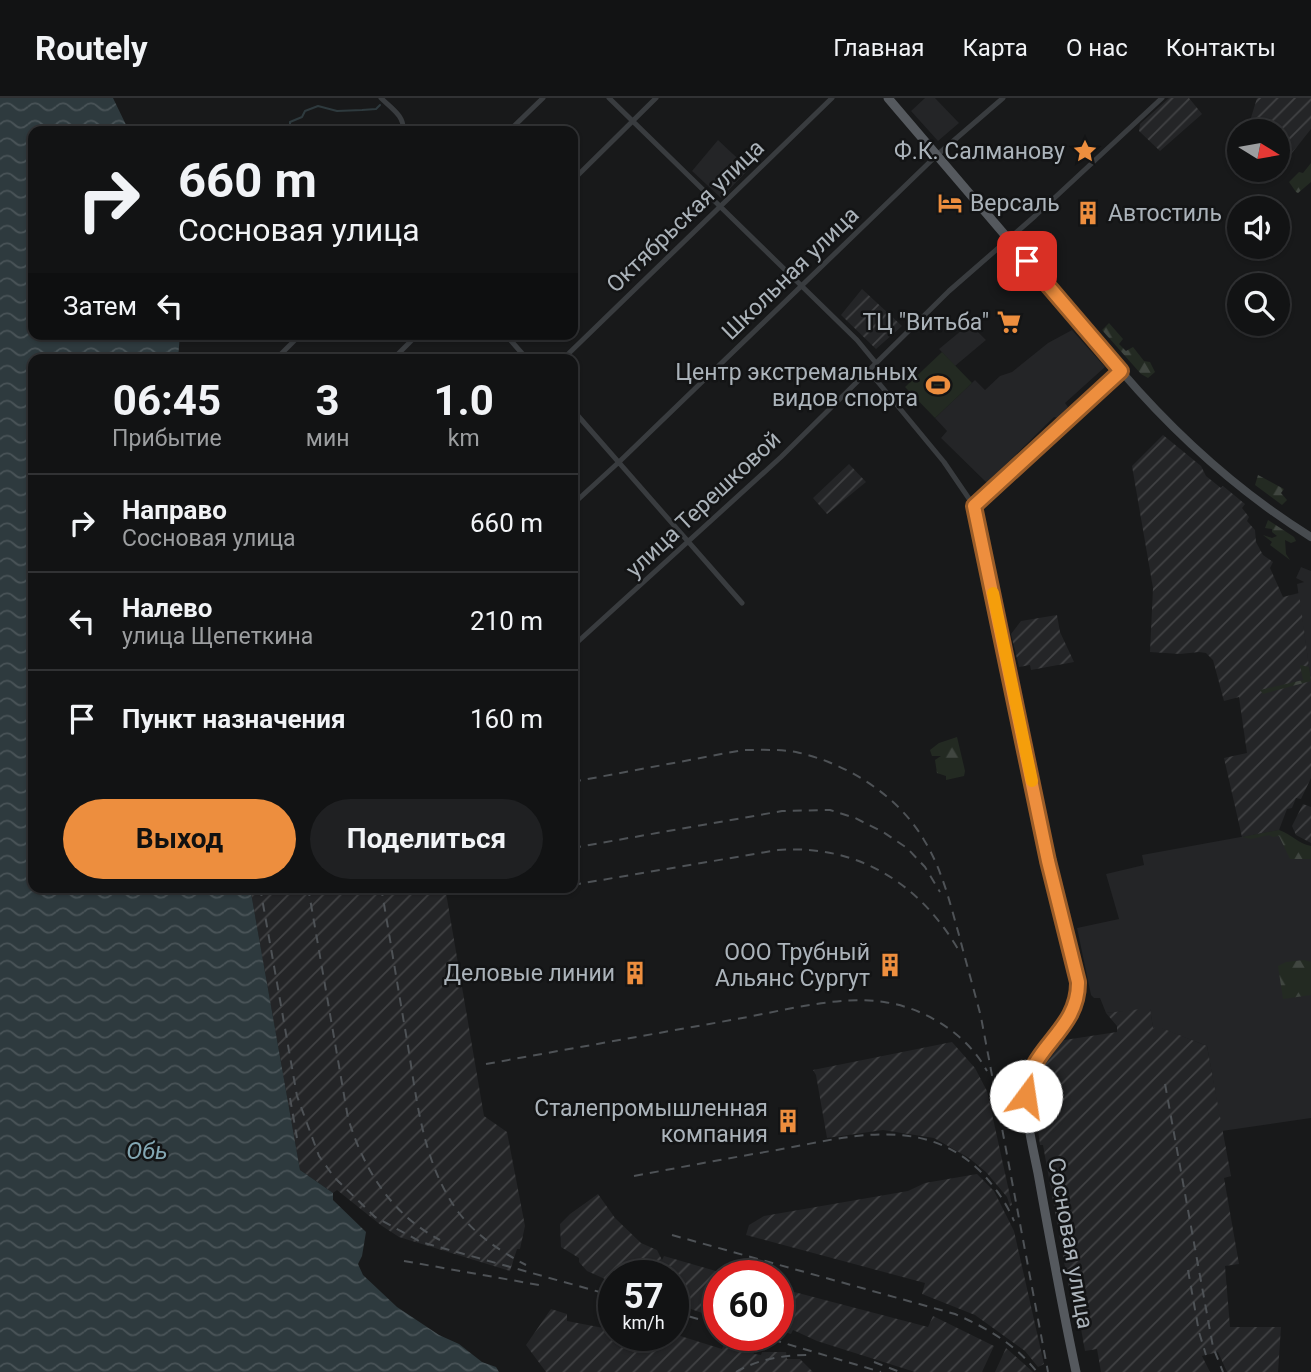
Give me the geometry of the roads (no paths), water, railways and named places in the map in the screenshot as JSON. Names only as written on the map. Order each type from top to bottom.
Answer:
[{"type":"main road","points":[[888,98],[1162,418],[1217,468],[1268,509],[1311,537]]},
{"type":"main road","points":[[974,506],[1121,371]]},
{"type":"main road","name":"Сосновая улица","points":[[974,506],[1048,861],[1078,982],[1076,1001],[1070,1018],[1033,1065],[1026,1088],[1037,1170],[1076,1372]]},
{"type":"street","points":[[381,98],[400,115],[404,126]]},
{"type":"street","points":[[514,126],[542,98]]},
{"type":"street","points":[[609,98],[858,340],[876,363]]},
{"type":"street","points":[[578,175],[656,98]]},
{"type":"street","name":"Октябрьская улица","points":[[568,354],[832,98]]},
{"type":"street","name":"Школьная улица","points":[[578,500],[937,155],[1003,98]]},
{"type":"street","name":"улица Терешковой","points":[[578,642],[781,457],[868,370],[1008,238],[1162,98]]},
{"type":"street","points":[[280,354],[295,340]]},
{"type":"street","points":[[398,354],[412,340]]},
{"type":"street","points":[[510,340],[523,354]]},
{"type":"street","points":[[868,370],[944,462],[974,506]]},
{"type":"street","points":[[578,416],[742,603]]},
{"type":"water","name":"Обь","points":[[0,98],[113,98],[127,126],[28,126],[28,340],[180,340],[178,354],[28,354],[28,893],[251,893],[300,1170],[333,1193],[333,1200],[366,1232],[358,1264],[363,1275],[397,1307],[439,1335],[459,1344],[482,1362],[496,1367],[499,1372],[0,1372]]},
{"type":"waterway","points":[[290,126],[290,122],[302,117],[305,111],[318,106],[337,111],[376,109],[380,105]]},
{"type":"railway","points":[[578,781],[743,750],[789,751],[833,764],[869,783],[885,795],[913,824],[930,851],[945,886],[981,1017],[1048,1372]]},
{"type":"railway","points":[[578,847],[782,811],[830,810],[855,818],[907,848],[925,867],[940,892]]},
{"type":"railway","points":[[578,884],[778,850],[834,854],[859,861],[905,887],[925,905],[958,949]]},
{"type":"railway","points":[[261,893],[297,1096],[319,1156],[334,1177],[375,1217],[421,1242],[598,1292]]},
{"type":"railway","points":[[309,893],[348,1118],[355,1137],[371,1173],[394,1204],[407,1217],[440,1240]]},
{"type":"railway","points":[[382,893],[418,1108],[437,1173],[459,1213],[473,1229],[526,1265]]},
{"type":"railway","points":[[486,1064],[810,1005],[867,1000],[915,1010],[943,1025],[968,1045],[987,1071]]},
{"type":"railway","points":[[1165,1084],[1213,1347],[1223,1372]]},
{"type":"railway","points":[[290,1098],[297,1138]]},
{"type":"railway","points":[[634,1176],[857,1136],[910,1136],[935,1142],[958,1154],[981,1172],[1000,1195],[1014,1221]]},
{"type":"railway","points":[[672,1235],[955,1314],[1000,1338],[1037,1372]]},
{"type":"railway","points":[[404,1261],[539,1285]]},
{"type":"railway","points":[[1188,1270],[1206,1355]]},
{"type":"railway","points":[[689,1316],[703,1320]]},
{"type":"railway","points":[[794,1346],[881,1372]]},
{"type":"railway","points":[[736,1372],[771,1359],[809,1355]]},
{"type":"railway","points":[[874,1362],[900,1372]]},
{"type":"place","name":"Ф.К. Салманову","points":[[1085,151]]},
{"type":"place","name":"Версаль","points":[[950,203]]},
{"type":"place","name":"Автостиль","points":[[1088,213]]},
{"type":"place","name":"ТЦ \"Витьба\"","points":[[1009,322]]},
{"type":"place","name":"Центр экстремальных видов спорта","points":[[938,385]]},
{"type":"place","name":"ООО Трубный Альянс Сургут","points":[[890,965]]},
{"type":"place","name":"Деловые линии","points":[[635,973]]},
{"type":"place","name":"Сталепромышленная компания","points":[[788,1121]]}]
